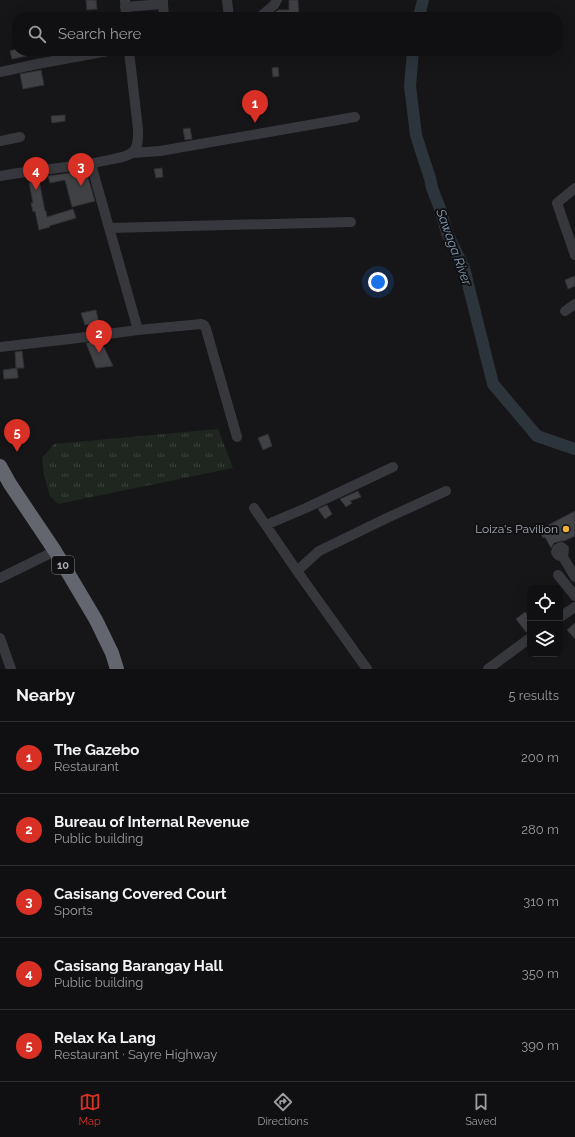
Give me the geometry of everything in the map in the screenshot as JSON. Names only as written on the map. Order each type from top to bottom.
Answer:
[{"type":"highway","name":"10","points":[[0,466],[10,484],[55,551],[96,620],[117,669]]},
{"type":"street","points":[[227,0],[228,12]]},
{"type":"street","points":[[266,12],[274,5],[277,0]]},
{"type":"street","points":[[125,8],[163,2],[164,12]]},
{"type":"street","points":[[0,72],[81,56]]},
{"type":"street","points":[[130,56],[138,129],[137,148],[132,153]]},
{"type":"street","points":[[0,176],[91,164],[123,157],[132,153],[160,151],[355,117]]},
{"type":"street","points":[[0,140],[20,137]]},
{"type":"street","points":[[91,164],[138,330]]},
{"type":"street","points":[[575,188],[556,203],[575,255]]},
{"type":"street","points":[[109,228],[351,222]]},
{"type":"street","points":[[565,311],[575,304]]},
{"type":"street","points":[[0,347],[138,330],[201,324],[204,325],[237,437]]},
{"type":"street","points":[[266,525],[393,467]]},
{"type":"street","points":[[297,571],[319,551],[446,491]]},
{"type":"street","points":[[254,508],[367,669]]},
{"type":"street","points":[[0,578],[55,551]]},
{"type":"street","points":[[569,561],[575,577]]},
{"type":"street","points":[[558,575],[575,596]]},
{"type":"street","points":[[563,615],[575,606]]},
{"type":"street","points":[[0,638],[11,669]]},
{"type":"street","points":[[488,669],[527,640]]},
{"type":"green space","points":[[218,429],[233,468],[58,504],[50,496],[44,475],[42,458],[54,444]]},
{"type":"building","points":[[86,0],[96,0],[97,9],[87,10]]},
{"type":"building","points":[[289,0],[298,0],[299,12],[276,12],[278,10],[289,10]]},
{"type":"building","points":[[12,50],[12,56],[27,56],[12,59],[10,51]]},
{"type":"building","points":[[278,67],[279,76],[273,77],[272,68]]},
{"type":"building","points":[[41,70],[44,85],[23,89],[20,74]]},
{"type":"building","points":[[65,115],[65,121],[52,123],[51,116]]},
{"type":"building","points":[[190,128],[192,139],[185,140],[183,129]]},
{"type":"building","points":[[162,168],[163,177],[156,178],[154,169]]},
{"type":"building","points":[[86,171],[95,201],[72,207],[65,180],[50,183],[48,176]]},
{"type":"building","points":[[39,180],[47,217],[73,209],[76,218],[39,230],[35,211],[33,212],[31,203],[33,203],[29,182]]},
{"type":"building","points":[[575,276],[575,286],[568,289],[565,280]]},
{"type":"building","points":[[96,310],[99,323],[85,325],[81,313]]},
{"type":"building","points":[[101,341],[113,366],[96,368],[86,343]]},
{"type":"building","points":[[22,351],[24,368],[16,368],[15,352]]},
{"type":"building","points":[[17,368],[18,378],[4,379],[3,370]]},
{"type":"building","points":[[268,434],[272,446],[263,450],[258,438]]},
{"type":"building","points":[[358,491],[361,497],[350,501],[352,503],[346,507],[340,499]]},
{"type":"building","points":[[327,505],[332,514],[325,519],[318,509]]},
{"type":"building","name":"Loiza's Pavilion","points":[[575,511],[575,536],[564,541],[554,543],[551,548],[539,530]]},
{"type":"building","points":[[525,612],[527,614],[527,631],[526,632],[516,619]]},
{"type":"building","points":[[575,623],[575,639],[567,630]]},
{"type":"waterway","name":"Sawaga River","points":[[420,12],[423,0]]},
{"type":"waterway","name":"Sawaga River","points":[[413,56],[410,86],[416,135],[447,233],[464,268],[493,384],[537,436],[575,449]]},
{"type":"place","name":"The Gazebo","points":[[255,123]]},
{"type":"place","name":"Casisang Covered Court","points":[[81,186]]},
{"type":"place","name":"Casisang Barangay Hall","points":[[36,190]]},
{"type":"place","name":"Bureau of Internal Revenue","points":[[99,353]]},
{"type":"place","name":"Relax Ka Lang","points":[[17,452]]},
{"type":"place","name":"Loiza's Pavilion","points":[[566,529]]}]
